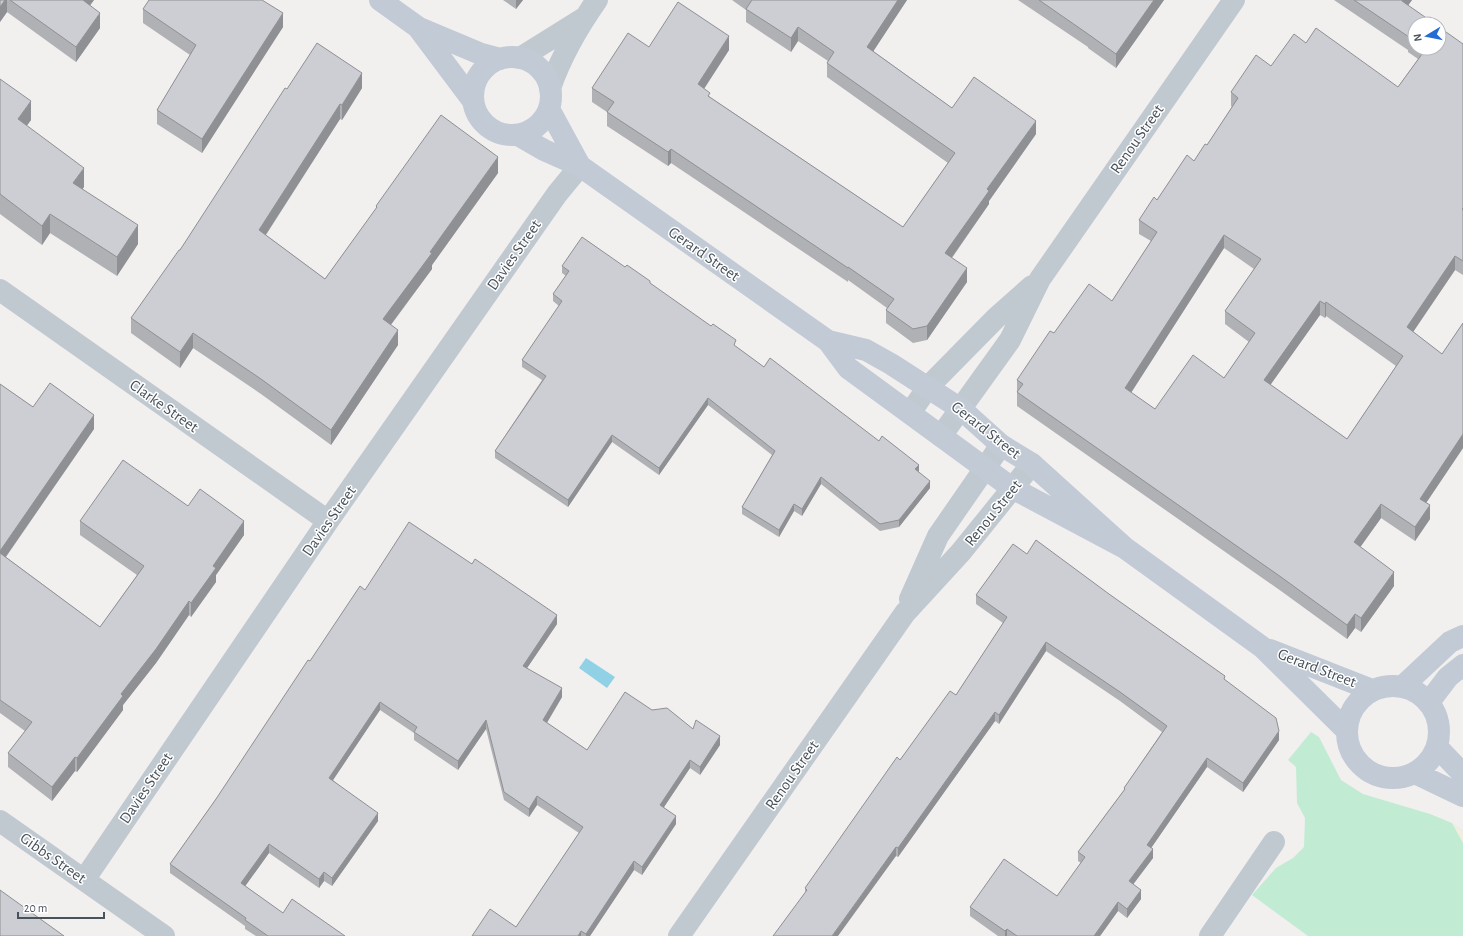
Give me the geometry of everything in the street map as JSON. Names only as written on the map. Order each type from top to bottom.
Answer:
[{"type":"street","points":[[380,0],[418,28],[481,54],[530,61],[539,68],[546,78],[549,99]]},
{"type":"street","points":[[418,28],[473,101],[477,113],[484,124],[494,131],[506,135],[518,135],[528,132],[537,126],[544,118],[556,73],[584,18],[597,0]]},
{"type":"street","name":"Renou Street","points":[[942,436],[1010,340],[1040,279],[1234,0]]},
{"type":"street","points":[[473,101],[474,87],[479,75],[488,65],[510,58],[584,18]]},
{"type":"street","name":"Gerard Street","points":[[549,99],[580,166]]},
{"type":"street","name":"Gerard Street","points":[[518,135],[544,150],[580,166],[828,341],[848,368],[1012,488],[1126,548]]},
{"type":"street","name":"Davies Street","points":[[84,880],[328,521],[553,200],[580,166]]},
{"type":"street","name":"Renou Street","points":[[910,413],[928,387],[996,318],[1040,279]]},
{"type":"street","name":"Clarke Street","points":[[0,290],[328,521]]},
{"type":"street","name":"Gerard Street","points":[[828,341],[866,350],[928,387],[961,410],[1001,445],[1032,464],[1126,548],[1262,647],[1346,730]]},
{"type":"street","name":"Renou Street","points":[[904,613],[938,536],[1001,445]]},
{"type":"street","name":"Renou Street","points":[[680,936],[904,613],[961,552],[1032,464]]},
{"type":"street","points":[[1403,686],[1450,642],[1463,636]]},
{"type":"street","name":"Gerard Street","points":[[1262,647],[1372,690]]},
{"type":"street","points":[[1429,702],[1448,677],[1463,664]]},
{"type":"street","points":[[1387,686],[1403,686],[1429,702],[1437,716],[1440,732],[1437,747],[1428,762],[1415,773],[1400,778],[1383,778],[1368,772],[1356,761],[1348,746],[1346,730],[1350,714],[1359,700],[1372,690],[1387,686]]},
{"type":"street","points":[[1437,747],[1463,774]]},
{"type":"street","points":[[1415,773],[1463,796]]},
{"type":"street","name":"Gibbs Street","points":[[0,821],[164,936]]},
{"type":"street","points":[[1210,936],[1274,842]]},
{"type":"green space","points":[[1311,732],[1319,737],[1341,780],[1363,794],[1430,814],[1452,823],[1463,831],[1463,936],[1308,936],[1252,895],[1276,868],[1293,858],[1304,847],[1305,818],[1297,803],[1296,767],[1288,760]]},
{"type":"sand","points":[[1452,823],[1463,831],[1463,843]]},
{"type":"water","points":[[586,658],[615,677],[607,688],[579,668]]},
{"type":"building","points":[[0,0],[5,0],[0,7]]},
{"type":"building","points":[[10,0],[83,0],[100,13],[76,47]]},
{"type":"building","points":[[149,0],[262,0],[283,13],[202,139],[157,110],[196,45],[143,9]]},
{"type":"building","points":[[752,0],[898,0],[867,47],[952,108],[974,77],[1036,121],[987,189],[989,191],[945,253],[967,268],[927,326],[913,329],[886,310],[894,299],[671,149],[668,152],[607,112],[614,102],[592,88],[628,33],[649,47],[678,2],[729,36],[698,84],[710,93],[708,96],[903,227],[955,153],[827,63],[834,52],[798,27],[791,38],[746,9]]},
{"type":"building","points":[[1039,0],[1154,0],[1116,54]]},
{"type":"building","points":[[1354,0],[1402,0],[1424,16],[1407,16],[1407,36]]},
{"type":"building","points":[[1316,28],[1398,87],[1421,56],[1447,56],[1447,33],[1463,44],[1463,261],[1455,256],[1407,327],[1442,354],[1463,323],[1463,434],[1420,499],[1430,505],[1415,527],[1381,504],[1354,542],[1394,572],[1361,618],[1355,614],[1347,625],[1017,392],[1023,384],[1017,380],[1050,331],[1054,333],[1089,284],[1112,301],[1157,232],[1139,220],[1154,197],[1157,200],[1187,155],[1194,161],[1205,144],[1207,145],[1238,98],[1231,92],[1256,55],[1271,66],[1294,34],[1306,43]],"holes":[[[1224,235],[1261,259],[1225,311],[1255,333],[1224,378],[1193,355],[1155,409],[1125,388]],[[1320,301],[1325,304],[1326,302],[1403,356],[1347,439],[1264,380]]]},
{"type":"building","points":[[317,43],[362,73],[342,105],[340,104],[259,230],[325,279],[441,115],[498,157],[430,252],[432,253],[383,319],[398,330],[331,430],[261,379],[193,333],[180,352],[131,318],[180,250],[285,88],[287,89]]},
{"type":"building","points":[[0,79],[31,101],[18,119],[84,168],[73,183],[138,225],[117,257],[50,214],[42,226],[0,194]]},
{"type":"building","points":[[582,237],[625,267],[627,265],[711,326],[713,324],[736,340],[734,345],[764,367],[770,358],[879,441],[882,436],[919,465],[915,469],[930,481],[899,520],[880,524],[821,477],[802,509],[794,504],[779,530],[742,507],[775,451],[708,398],[659,468],[612,435],[568,500],[495,451],[546,376],[522,360],[562,301],[553,294],[569,271],[562,266]]},
{"type":"building","points":[[50,383],[94,415],[0,551],[0,384],[33,407]]},
{"type":"building","points":[[123,460],[188,506],[200,489],[244,521],[213,566],[216,568],[191,603],[189,601],[156,649],[121,694],[123,696],[77,758],[75,757],[52,787],[8,753],[32,722],[0,700],[0,553],[100,627],[144,566],[80,521]]},
{"type":"building","points":[[409,522],[472,564],[475,559],[557,615],[523,666],[562,688],[543,720],[587,750],[625,692],[652,710],[667,708],[693,729],[696,720],[720,736],[700,767],[690,760],[660,805],[676,816],[642,867],[634,861],[586,934],[581,931],[578,936],[472,936],[490,909],[516,927],[583,827],[537,796],[529,809],[504,792],[486,720],[458,761],[414,732],[417,727],[380,702],[329,778],[378,813],[332,878],[324,872],[319,879],[269,844],[241,883],[283,913],[292,899],[345,936],[268,936],[245,920],[246,918],[170,864],[216,799],[308,660],[310,661],[360,586],[365,590]]},
{"type":"building","points":[[1036,540],[1225,676],[1224,679],[1276,718],[1279,731],[1243,783],[1207,758],[1147,845],[1153,849],[1129,881],[1141,890],[1127,909],[1118,902],[1094,936],[1017,936],[1007,929],[1005,931],[970,907],[1004,859],[1057,896],[1085,857],[1078,852],[1125,789],[1124,788],[1167,726],[1046,642],[999,715],[995,712],[898,848],[896,847],[832,936],[773,936],[807,890],[805,888],[897,757],[900,760],[950,691],[956,695],[1007,617],[976,595],[1013,544],[1027,554]]},
{"type":"building","points":[[0,890],[64,936],[0,936]]}]
